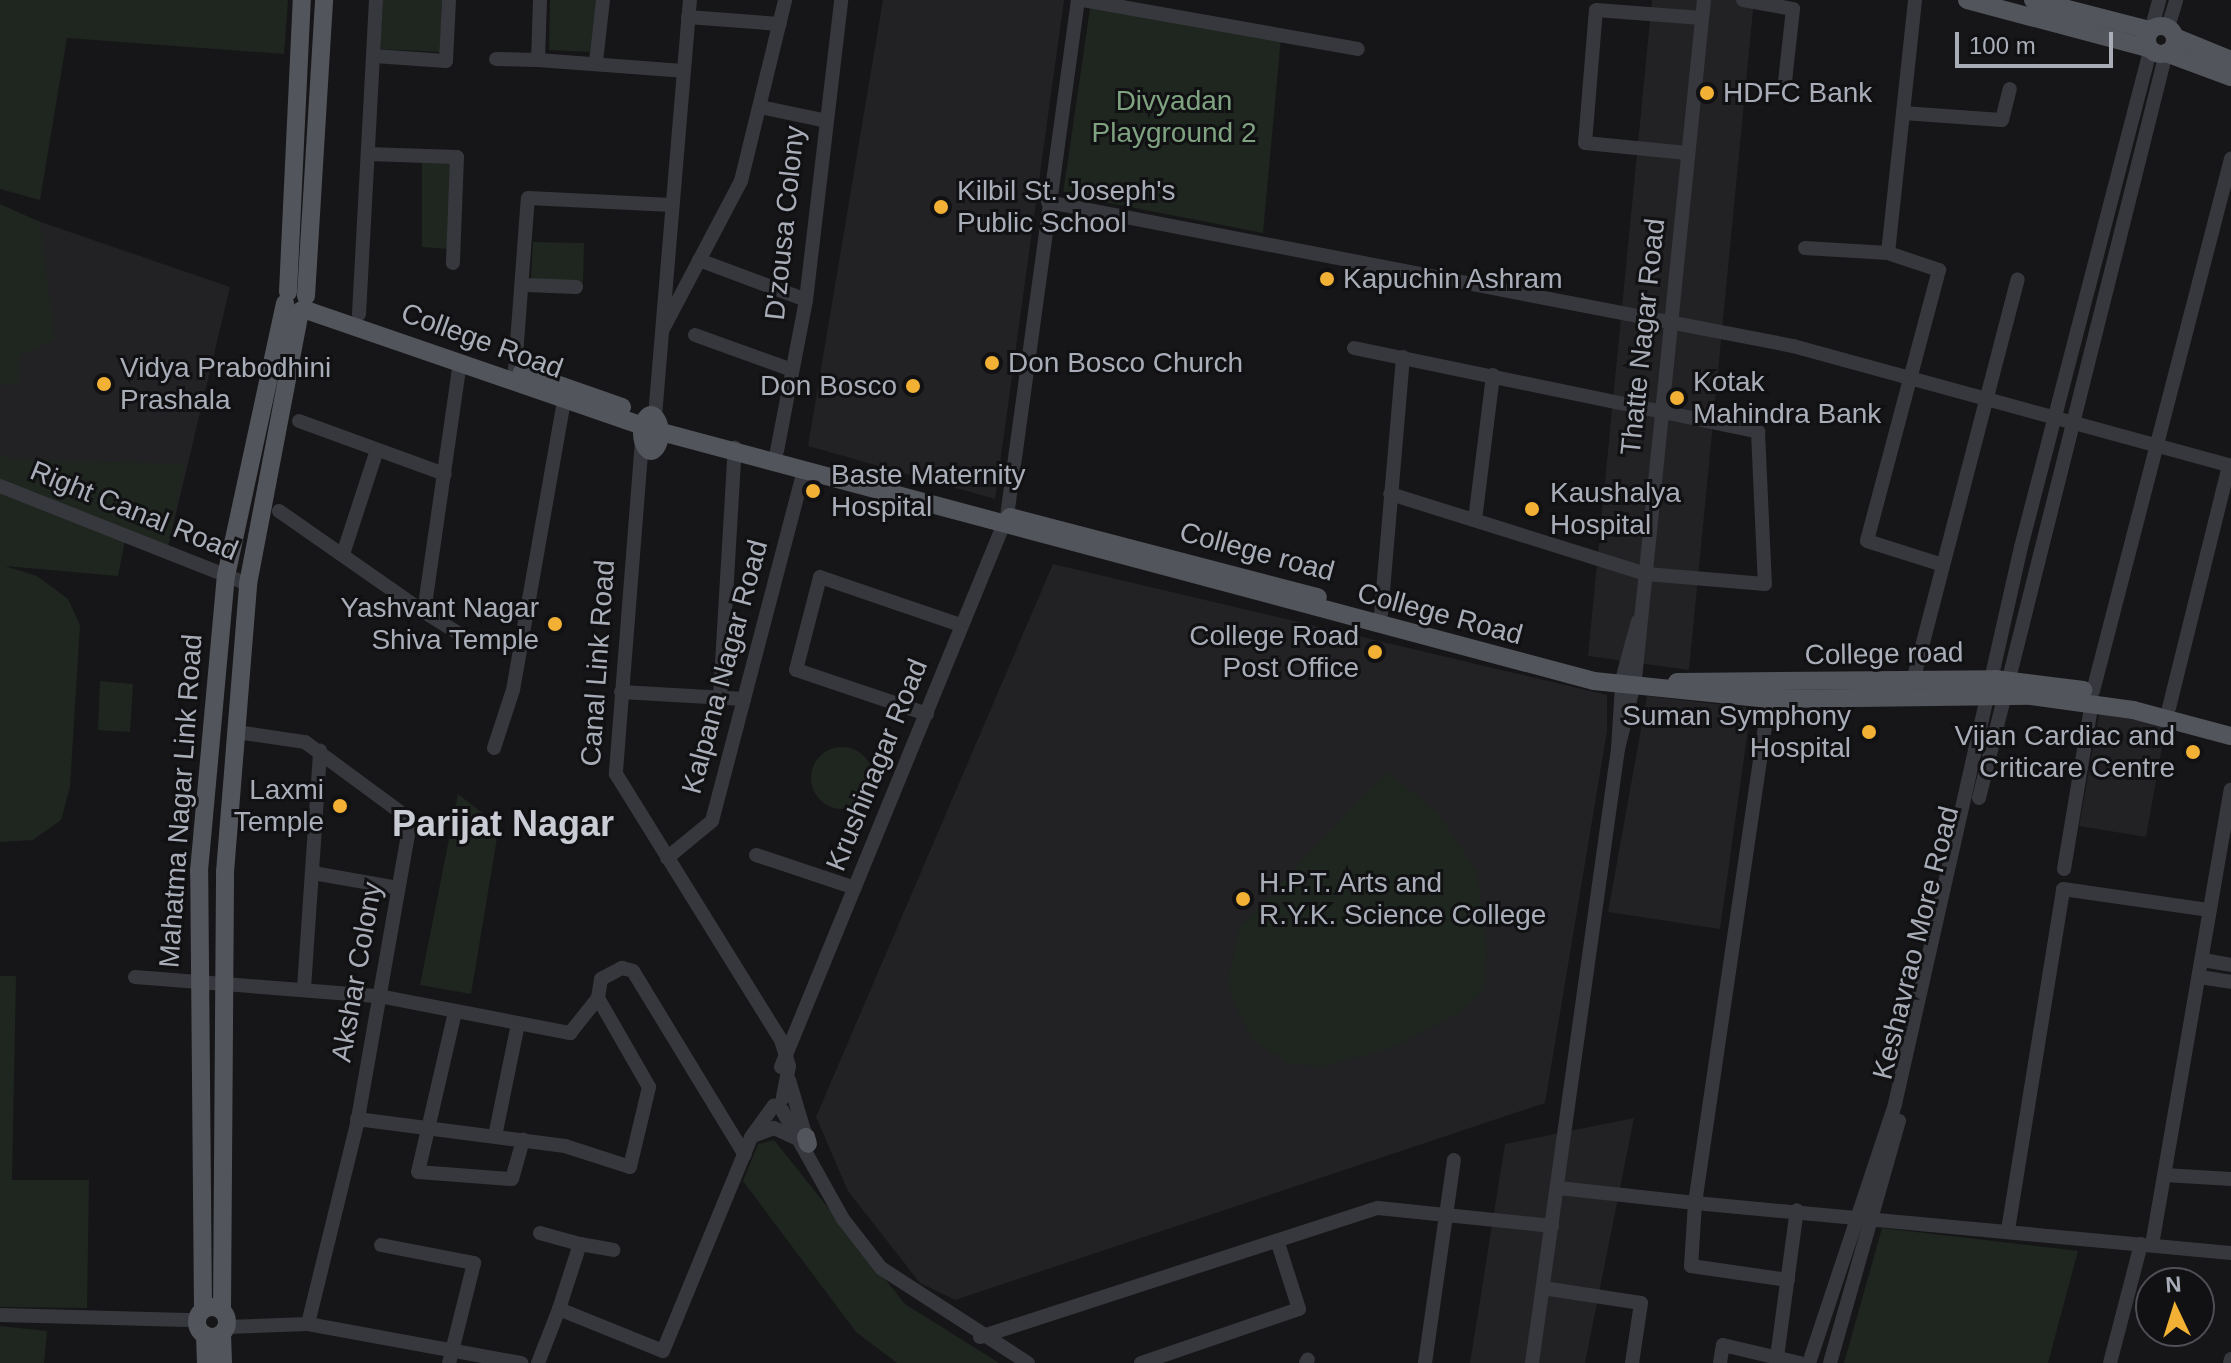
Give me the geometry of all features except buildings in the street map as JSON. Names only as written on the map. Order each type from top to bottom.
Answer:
[{"type":"main road","points":[[298,302],[302,0]]},
{"type":"main road","points":[[298,302],[324,0]]},
{"type":"main road","points":[[1967,0],[2158,39],[2231,77]]},
{"type":"main road","points":[[2038,1],[2231,60]]},
{"type":"main road","name":"College road","points":[[298,302],[359,314],[515,369],[649,422],[777,451],[1005,521],[1381,614],[1628,682],[1813,692],[1913,681],[2093,696],[2169,708],[2231,723]]},
{"type":"main road","name":"College Road","points":[[298,302],[564,400],[735,447],[804,470],[1005,521],[1516,665],[1769,699],[1813,692],[2000,687]]},
{"type":"main road","name":"Mahatma Nagar Link Road","points":[[223,1363],[213,1322],[195,979],[226,576],[298,302]]},
{"type":"main road","name":"Mahatma Nagar Link Road","points":[[206,1363],[213,1322],[221,981],[248,584],[298,302]]},
{"type":"main road","points":[[2093,696],[2231,736]]},
{"type":"street","points":[[359,314],[376,0]]},
{"type":"street","points":[[374,56],[446,61],[449,0]]},
{"type":"street","points":[[538,60],[540,0]]},
{"type":"street","points":[[596,62],[603,0]]},
{"type":"street","name":"Canal Link Road","points":[[690,0],[659,369],[640,464],[616,774],[765,1016],[786,1065],[804,1141],[815,1167],[881,1268],[980,1337],[1028,1363]]},
{"type":"street","points":[[663,329],[741,181],[785,0]]},
{"type":"street","name":"D'zousa Colony","points":[[777,451],[806,300],[822,120],[841,0]]},
{"type":"street","points":[[1081,0],[1358,49]]},
{"type":"street","name":"Krushinagar Road","points":[[786,1065],[794,1033],[1005,521],[1048,202],[1081,0]]},
{"type":"street","name":"Thatte Nagar Road","points":[[1532,1363],[1559,1188],[1618,749],[1646,574],[1704,0]]},
{"type":"street","points":[[1743,0],[1793,9],[1785,82]]},
{"type":"street","points":[[1888,253],[1915,0]]},
{"type":"street","points":[[2000,687],[2074,422],[2158,39],[2159,0]]},
{"type":"street","points":[[2000,687],[2057,415],[2158,39],[2176,0]]},
{"type":"street","points":[[1687,153],[1585,143],[1596,10],[1702,18]]},
{"type":"street","points":[[688,17],[780,24]]},
{"type":"street","points":[[496,59],[596,62],[683,71]]},
{"type":"street","points":[[1903,113],[2002,120],[2010,89]]},
{"type":"street","points":[[760,107],[822,120]]},
{"type":"street","points":[[368,154],[457,157],[453,263]]},
{"type":"street","points":[[2064,869],[2093,696],[2231,159]]},
{"type":"street","points":[[515,369],[526,285],[528,198],[672,205]]},
{"type":"street","points":[[1048,202],[1909,375],[2230,466],[2169,708]]},
{"type":"street","points":[[1805,248],[1888,253],[1939,270],[1867,541],[1943,565]]},
{"type":"street","points":[[699,260],[806,300]]},
{"type":"street","points":[[1913,681],[2018,279]]},
{"type":"street","points":[[526,285],[576,287]]},
{"type":"street","points":[[695,335],[792,370]]},
{"type":"street","points":[[1354,348],[1662,409],[1758,432],[1765,584],[1646,574],[1390,494]]},
{"type":"street","points":[[1381,614],[1403,357]]},
{"type":"street","points":[[424,612],[460,362]]},
{"type":"street","points":[[1475,520],[1493,375]]},
{"type":"street","points":[[494,748],[513,690],[564,400]]},
{"type":"street","points":[[299,421],[445,474]]},
{"type":"street","points":[[720,697],[735,447]]},
{"type":"street","points":[[344,551],[377,450]]},
{"type":"street","name":"Kalpana Nagar Road","points":[[667,858],[712,821],[804,470]]},
{"type":"street","name":"Right Canal Road","points":[[0,486],[248,584]]},
{"type":"street","points":[[279,511],[344,551],[424,612],[463,636]]},
{"type":"street","points":[[927,714],[796,670],[820,577],[960,625]]},
{"type":"street","name":"Keshavrao More Road","points":[[1866,1216],[2000,687]]},
{"type":"street","points":[[621,692],[744,699]]},
{"type":"street","points":[[1769,699],[1695,1203],[1691,1266],[1788,1280]]},
{"type":"street","name":"Akshar Colony","points":[[237,732],[305,742],[404,815],[409,829],[357,1119],[308,1324]]},
{"type":"street","points":[[304,988],[320,751]]},
{"type":"street","points":[[2110,1363],[2165,1175],[2231,790]]},
{"type":"street","points":[[756,855],[855,888]]},
{"type":"street","points":[[313,873],[398,888]]},
{"type":"street","points":[[2008,1230],[2063,889],[2209,910]]},
{"type":"street","points":[[2203,960],[2231,965]]},
{"type":"street","points":[[135,977],[221,981],[379,996],[570,1033],[598,998],[601,979],[622,968],[633,971],[745,1155]]},
{"type":"street","points":[[2200,977],[2231,982]]},
{"type":"street","points":[[357,1119],[523,1140],[630,1167],[649,1087],[598,998]]},
{"type":"street","points":[[455,1012],[423,1127],[418,1172],[512,1179],[523,1140]]},
{"type":"street","points":[[495,1136],[518,1024]]},
{"type":"street","points":[[559,1309],[663,1351],[745,1155],[756,1134],[780,1104],[786,1065]]},
{"type":"street","points":[[780,1104],[804,1141]]},
{"type":"street","points":[[756,1134],[781,1129],[804,1141]]},
{"type":"street","points":[[1425,1363],[1454,1160]]},
{"type":"street","points":[[2165,1175],[2231,1179]]},
{"type":"street","points":[[1559,1188],[2231,1253]]},
{"type":"street","points":[[980,1337],[1378,1208],[1552,1226]]},
{"type":"street","points":[[1777,1357],[1797,1210]]},
{"type":"street","points":[[1809,1363],[1866,1216]]},
{"type":"street","points":[[1830,1363],[1866,1216]]},
{"type":"street","points":[[540,1233],[613,1250]]},
{"type":"street","points":[[1141,1363],[1299,1309],[1277,1240]]},
{"type":"street","points":[[538,1363],[580,1244]]},
{"type":"street","points":[[381,1245],[474,1263],[451,1359]]},
{"type":"street","points":[[1543,1288],[1641,1303],[1632,1363]]},
{"type":"street","points":[[0,1315],[308,1324],[451,1359],[521,1363]]},
{"type":"street","points":[[1720,1363],[1723,1345],[1800,1363]]},
{"type":"shaded area","points":[[883,0],[1064,0],[995,499],[808,446]]},
{"type":"shaded area","points":[[1652,0],[1754,0],[1689,670],[1588,656]]},
{"type":"shaded area","name":"Vidya Prabodhini Prashala","points":[[0,208],[230,287],[168,547],[0,480]]},
{"type":"shaded area","name":"H.P.T. Arts and R.Y.K. Science College","points":[[1053,564],[1607,695],[1607,731],[1545,1103],[955,1300],[920,1283],[848,1191],[816,1117]]},
{"type":"shaded area","points":[[1647,696],[1751,708],[1720,929],[1608,912]]},
{"type":"shaded area","points":[[2099,714],[2166,725],[2146,837],[2079,826]]},
{"type":"shaded area","points":[[1634,1118],[1585,1363],[1470,1363],[1505,1144]]},
{"type":"green space","points":[[0,0],[288,0],[284,54],[67,38],[40,200],[0,189]]},
{"type":"green space","points":[[383,0],[442,0],[440,52],[380,49]]},
{"type":"green space","points":[[550,0],[596,0],[590,52],[549,50]]},
{"type":"green space","name":"Divyadan Playground 2","points":[[1090,8],[1281,37],[1263,233],[1063,194]]},
{"type":"green space","points":[[422,162],[450,163],[448,249],[422,247]]},
{"type":"green space","points":[[0,204],[40,222],[55,340],[20,355],[19,384],[0,385]]},
{"type":"green space","points":[[533,242],[584,243],[583,284],[531,280]]},
{"type":"green space","points":[[0,453],[10,459],[185,464],[168,547],[127,531],[118,576],[5,566],[37,576],[68,599],[80,625],[70,787],[61,820],[33,840],[0,842]]},
{"type":"green space","points":[[100,681],[133,684],[130,732],[98,730]]},
{"type":"green space","points":[[842,747],[854,749],[864,756],[871,766],[871,790],[864,800],[854,807],[842,809],[830,807],[820,800],[813,790],[811,778],[813,766],[820,756],[830,749]]},
{"type":"green space","points":[[1387,771],[1438,813],[1477,871],[1487,950],[1483,992],[1459,1013],[1392,1048],[1320,1067],[1289,1063],[1253,1041],[1233,1000],[1228,980],[1240,926]]},
{"type":"green space","points":[[458,794],[499,826],[471,994],[420,985]]},
{"type":"green space","points":[[0,976],[16,976],[12,1180],[89,1180],[87,1308],[0,1307]]},
{"type":"green space","points":[[774,1140],[905,1304],[999,1363],[897,1363],[856,1332],[743,1181],[758,1144]]},
{"type":"green space","points":[[1882,1228],[2078,1251],[2048,1363],[1844,1363]]},
{"type":"green space","points":[[0,1326],[47,1331],[44,1363],[0,1363]]},
{"type":"place","name":"HDFC Bank","points":[[1707,93]]},
{"type":"place","name":"Kilbil St. Joseph's Public School","points":[[941,207]]},
{"type":"place","name":"Kapuchin Ashram","points":[[1327,279]]},
{"type":"place","name":"Don Bosco Church","points":[[992,363]]},
{"type":"place","name":"Vidya Prabodhini Prashala","points":[[104,384]]},
{"type":"place","name":"Don Bosco","points":[[913,386]]},
{"type":"place","name":"Kotak Mahindra Bank","points":[[1677,398]]},
{"type":"place","name":"Baste Maternity Hospital","points":[[813,491]]},
{"type":"place","name":"Kaushalya Hospital","points":[[1532,509]]},
{"type":"place","name":"Yashvant Nagar Shiva Temple","points":[[555,624]]},
{"type":"place","name":"College Road Post Office","points":[[1375,652]]},
{"type":"place","name":"Suman Symphony Hospital","points":[[1869,732]]},
{"type":"place","name":"Vijan Cardiac and Criticare Centre","points":[[2193,752]]},
{"type":"place","name":"Laxmi Temple","points":[[340,806]]},
{"type":"place","name":"H.P.T. Arts and R.Y.K. Science College","points":[[1243,899]]},
{"type":"district","name":"Parijat Nagar","points":[[503,824]]}]
